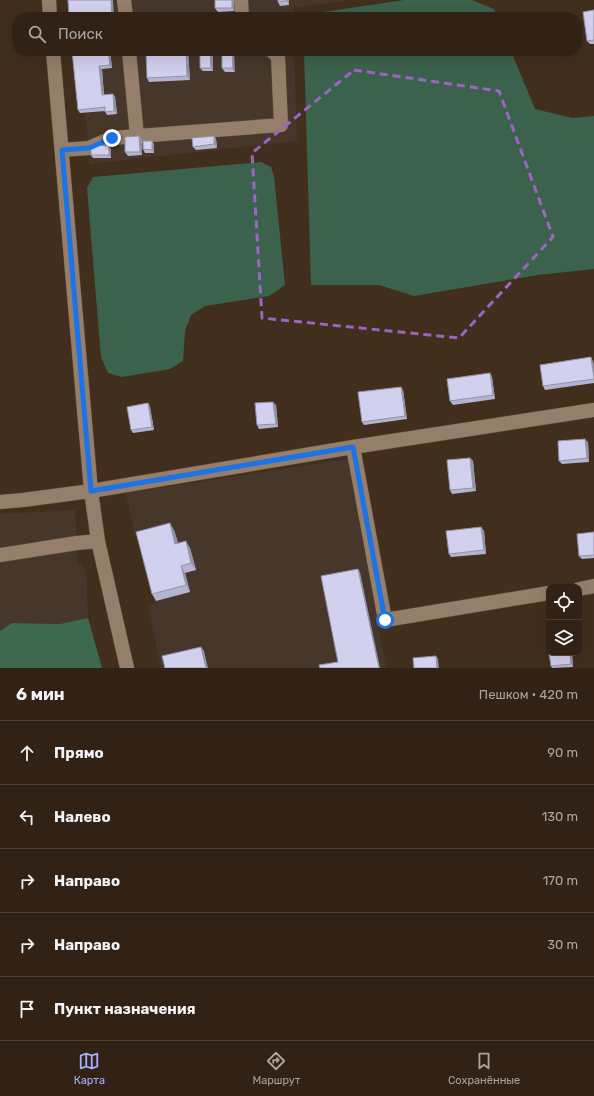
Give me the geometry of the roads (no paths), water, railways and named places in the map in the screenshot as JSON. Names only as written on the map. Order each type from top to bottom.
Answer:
[{"type":"street","points":[[49,0],[50,12]]},
{"type":"street","points":[[124,0],[125,12]]},
{"type":"street","points":[[241,0],[242,12]]},
{"type":"street","points":[[53,56],[91,491],[98,541],[127,668]]},
{"type":"street","points":[[129,56],[137,136]]},
{"type":"street","points":[[62,150],[89,148],[112,138],[281,125],[277,56]]},
{"type":"street","points":[[0,502],[91,491],[353,447],[594,410]]},
{"type":"street","points":[[353,447],[385,620],[546,593]]},
{"type":"street","points":[[0,555],[98,541]]},
{"type":"street","points":[[582,588],[594,586]]}]
